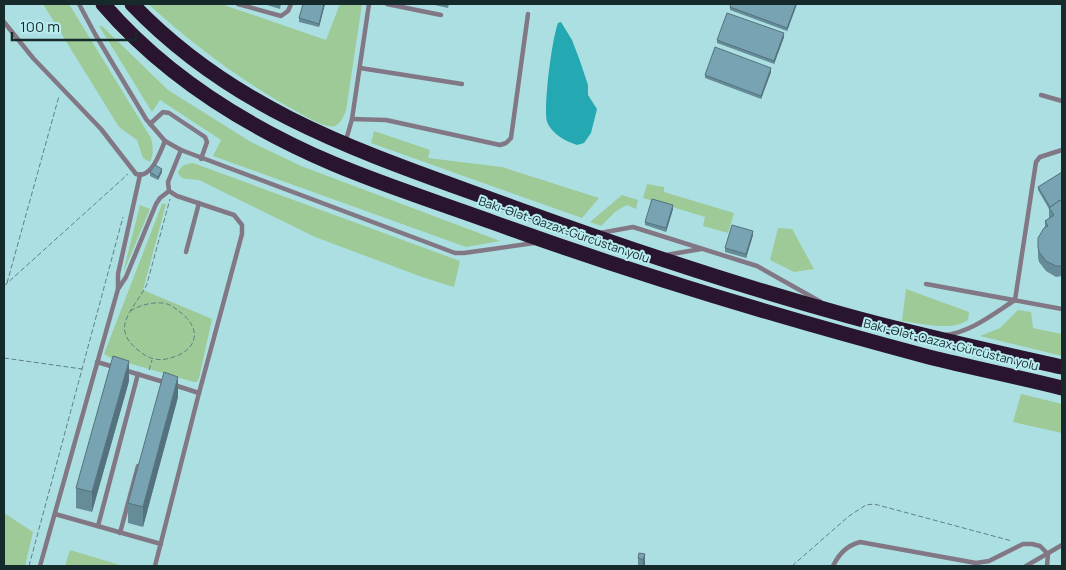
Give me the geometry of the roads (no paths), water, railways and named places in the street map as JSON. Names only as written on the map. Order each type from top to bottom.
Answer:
[{"type":"highway","name":"Bakı-Ələt-Qazax-Gürcüstan yolu","points":[[103,4],[157,58],[209,98],[278,137],[336,165],[546,241],[702,293],[931,357],[1062,388]]},
{"type":"highway","name":"Bakı-Ələt-Qazax-Gürcüstan yolu","points":[[132,4],[172,42],[220,79],[252,100],[344,145],[653,257],[844,315],[1062,368]]},
{"type":"lane","points":[[79,4],[94,34],[150,124],[165,141],[181,150],[455,253],[482,251],[546,241]]},
{"type":"lane","points":[[238,4],[281,16],[288,11],[291,4]]},
{"type":"lane","points":[[344,145],[352,119],[368,4]]},
{"type":"lane","points":[[387,4],[442,15]]},
{"type":"lane","points":[[352,119],[386,120],[500,145],[506,143],[511,138],[528,14]]},
{"type":"lane","points":[[4,22],[33,58],[101,130],[132,170],[140,175],[147,173],[165,141]]},
{"type":"lane","points":[[360,68],[462,84]]},
{"type":"lane","points":[[1041,95],[1062,100]]},
{"type":"lane","points":[[150,124],[163,112],[169,112],[205,137],[207,142],[201,159]]},
{"type":"lane","points":[[170,192],[168,182],[181,150]]},
{"type":"lane","points":[[926,336],[955,334],[970,328],[1015,300],[1036,162],[1040,157],[1062,150]]},
{"type":"lane","points":[[40,566],[118,288],[118,274],[140,175]]},
{"type":"lane","points":[[118,288],[126,277],[156,204],[160,198],[170,192],[234,215],[242,225],[242,234],[155,566]]},
{"type":"lane","points":[[186,252],[199,202]]},
{"type":"lane","points":[[588,235],[633,227],[764,269],[844,315]]},
{"type":"lane","points":[[653,257],[702,249]]},
{"type":"lane","points":[[926,284],[1062,309]]},
{"type":"lane","points":[[97,362],[199,393]]},
{"type":"lane","points":[[98,526],[138,374]]},
{"type":"lane","points":[[159,391],[162,381]]},
{"type":"lane","points":[[120,533],[141,457]]},
{"type":"lane","points":[[55,514],[161,544]]},
{"type":"lane","points":[[833,566],[841,552],[851,545],[860,542],[976,563],[988,561],[1023,544],[1032,544],[1040,546],[1048,554],[1047,566]]},
{"type":"lane","points":[[1026,566],[1062,545]]},
{"type":"water","points":[[561,22],[572,40],[588,85],[588,95],[597,109],[591,133],[584,143],[577,145],[559,136],[547,122],[546,102],[551,57],[558,23]]}]
